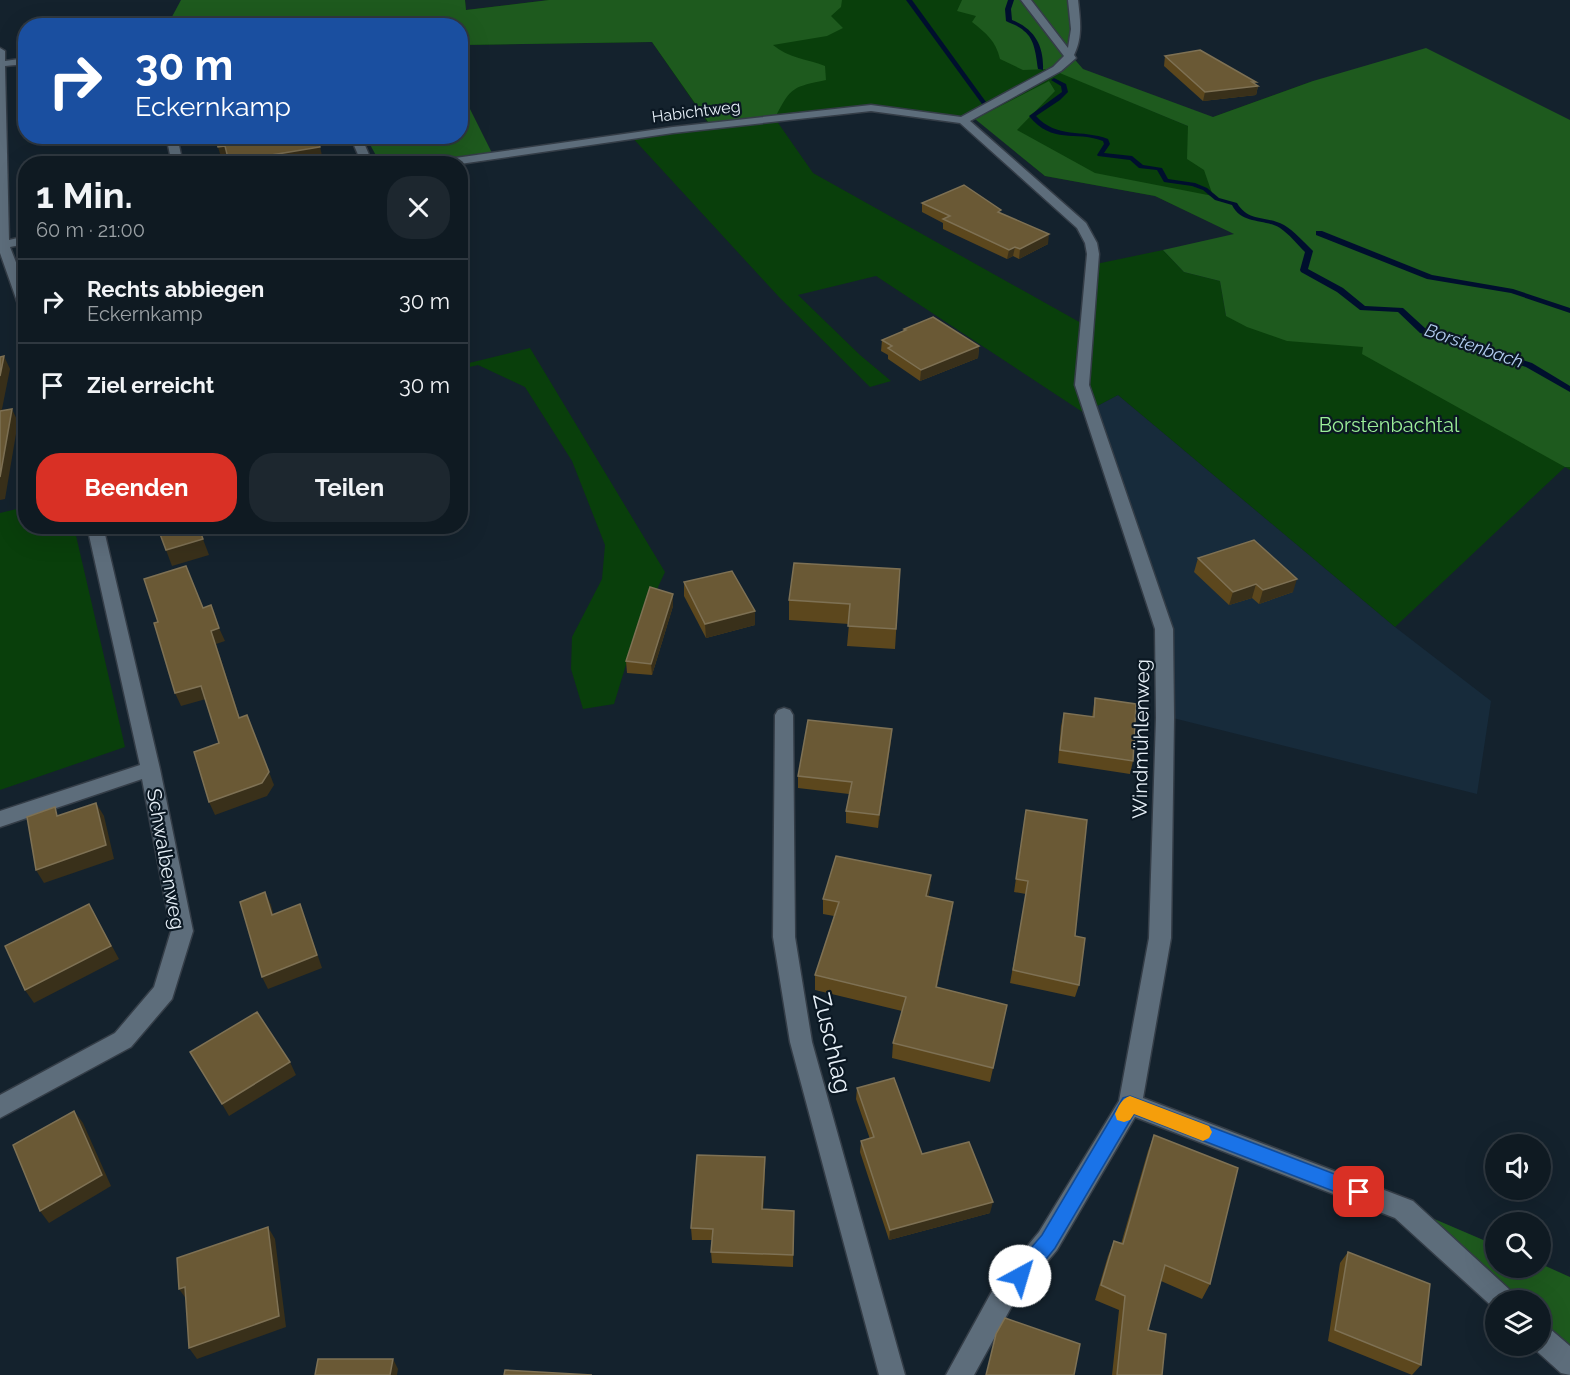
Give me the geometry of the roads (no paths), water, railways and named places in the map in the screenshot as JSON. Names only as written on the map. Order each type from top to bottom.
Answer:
[{"type":"street","points":[[1026,0],[1071,58]]},
{"type":"street","points":[[963,120],[1057,69],[1071,58],[1077,32],[1073,0]]},
{"type":"street","points":[[0,51],[2,245],[18,286]]},
{"type":"street","points":[[1,64],[18,61]]},
{"type":"street","name":"Habichtweg","points":[[468,159],[672,130],[872,108],[963,120]]},
{"type":"street","name":"Windmühlenweg","points":[[959,1375],[1005,1293],[1048,1241],[1130,1104],[1160,938],[1165,718],[1164,629],[1082,385],[1093,254],[1091,243],[1082,226],[963,120]]},
{"type":"street","points":[[2,245],[18,242]]},
{"type":"street","name":"Schwalbenweg","points":[[0,1107],[123,1040],[164,992],[182,931],[150,769],[97,534]]},
{"type":"street","name":"Zuschlag","points":[[784,714],[784,937],[801,1042],[892,1375]]},
{"type":"street","points":[[0,819],[150,769]]},
{"type":"street","points":[[1130,1104],[1404,1209],[1491,1290]]},
{"type":"street","points":[[1551,1347],[1570,1364]]},
{"type":"waterway","points":[[909,0],[984,103]]},
{"type":"waterway","name":"Borstenbach","points":[[1011,0],[1008,9],[1009,21],[1030,33],[1036,45],[1041,69]]},
{"type":"waterway","name":"Borstenbach","points":[[1054,80],[1064,85],[1065,92],[1032,116],[1040,125],[1058,133],[1088,135],[1106,140],[1107,144],[1100,155],[1132,158],[1141,167],[1160,169],[1166,181],[1193,184],[1205,189],[1217,199],[1235,204],[1238,210],[1248,217],[1281,226],[1309,251],[1304,270],[1340,290],[1363,308],[1400,310],[1423,331],[1529,365],[1570,390]]},
{"type":"waterway","points":[[1319,233],[1430,277],[1513,291],[1570,311]]},
{"type":"park label","name":"Borstenbachtal","points":[[1389,425]]}]
